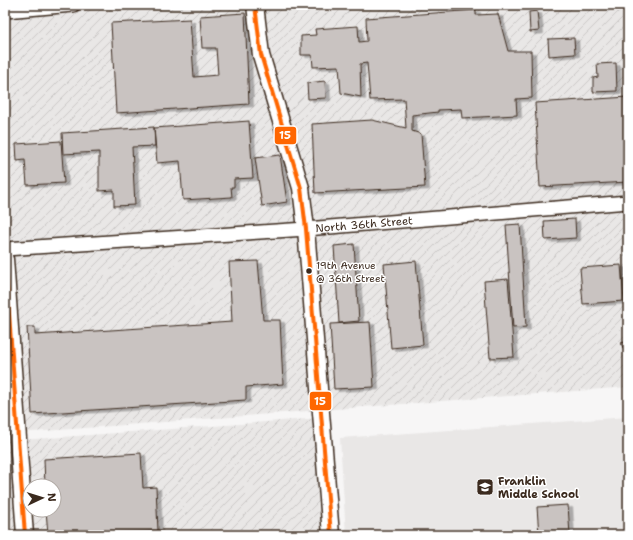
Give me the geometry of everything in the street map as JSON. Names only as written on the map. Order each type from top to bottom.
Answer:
[{"type":"main road","points":[[255,5],[261,55],[301,188],[306,229],[331,535]]},
{"type":"main road","points":[[5,259],[25,535]]},
{"type":"street","points":[[5,10],[74,5]]},
{"type":"street","name":"North 36th Street","points":[[5,249],[306,229],[628,202]]},
{"type":"shaded area","points":[[5,5],[627,5],[628,387],[5,434]]},
{"type":"shaded area","name":"Franklin Middle School","points":[[628,417],[628,535],[346,535],[340,438]]},
{"type":"shaded area","points":[[321,418],[330,535],[28,535],[27,518],[62,518],[62,478],[24,478],[21,440]]},
{"type":"shaded area","points":[[17,439],[22,499],[22,518],[24,518],[25,535],[5,535],[5,440]]},
{"type":"building","points":[[476,10],[476,15],[498,14],[508,51],[531,51],[532,98],[516,99],[517,115],[462,118],[461,109],[438,110],[438,112],[412,115],[412,131],[421,134],[425,187],[315,193],[312,124],[372,120],[406,128],[404,99],[370,100],[367,63],[360,64],[361,97],[341,93],[339,66],[313,67],[312,55],[301,55],[301,36],[316,35],[315,29],[358,26],[359,42],[367,41],[366,18]]},
{"type":"building","points":[[537,11],[539,31],[530,32],[529,12]]},
{"type":"building","points":[[245,13],[249,104],[116,113],[111,23],[190,19],[194,77],[218,75],[216,48],[202,48],[200,16]]},
{"type":"building","points":[[574,38],[575,54],[549,56],[548,39]]},
{"type":"building","points":[[616,63],[617,91],[593,92],[593,78],[598,77],[597,64]]},
{"type":"building","points":[[325,81],[326,98],[308,99],[307,83]]},
{"type":"building","points":[[628,97],[628,182],[540,187],[535,103]]},
{"type":"building","points":[[249,121],[253,178],[234,179],[234,187],[231,187],[232,197],[183,200],[180,161],[157,163],[154,128]]},
{"type":"building","points":[[154,127],[155,146],[132,147],[135,205],[114,206],[114,190],[99,191],[99,152],[63,154],[62,133]]},
{"type":"building","points":[[61,141],[64,183],[27,185],[25,160],[17,161],[16,144]]},
{"type":"building","points":[[280,155],[287,202],[262,206],[255,158]]},
{"type":"building","points":[[575,219],[576,238],[545,240],[544,221]]},
{"type":"building","points":[[520,224],[526,327],[513,328],[506,225]]},
{"type":"building","points":[[354,244],[359,321],[339,323],[334,246]]},
{"type":"building","points":[[258,261],[263,320],[280,320],[283,384],[246,387],[246,400],[32,414],[27,327],[35,327],[35,335],[232,322],[229,262]]},
{"type":"building","points":[[416,261],[423,345],[391,348],[384,264]]},
{"type":"building","points":[[621,265],[624,301],[583,304],[580,268]]},
{"type":"building","points":[[508,279],[514,357],[490,358],[484,281]]},
{"type":"building","points":[[370,322],[374,387],[334,389],[330,324]]},
{"type":"building","points":[[628,341],[628,352],[624,350],[621,343]]},
{"type":"building","points":[[141,453],[143,488],[156,487],[158,531],[48,535],[47,518],[62,518],[62,478],[45,478],[44,459]]},
{"type":"building","points":[[568,505],[570,535],[539,535],[537,507]]},
{"type":"transit line","name":"15","points":[[255,5],[261,55],[301,188],[306,229],[331,535]]},
{"type":"transit line","name":"15","points":[[5,259],[25,535]]},
{"type":"place","name":"19th Avenue @ 36th Street","points":[[309,271]]},
{"type":"place","name":"Franklin Middle School","points":[[485,487]]}]
